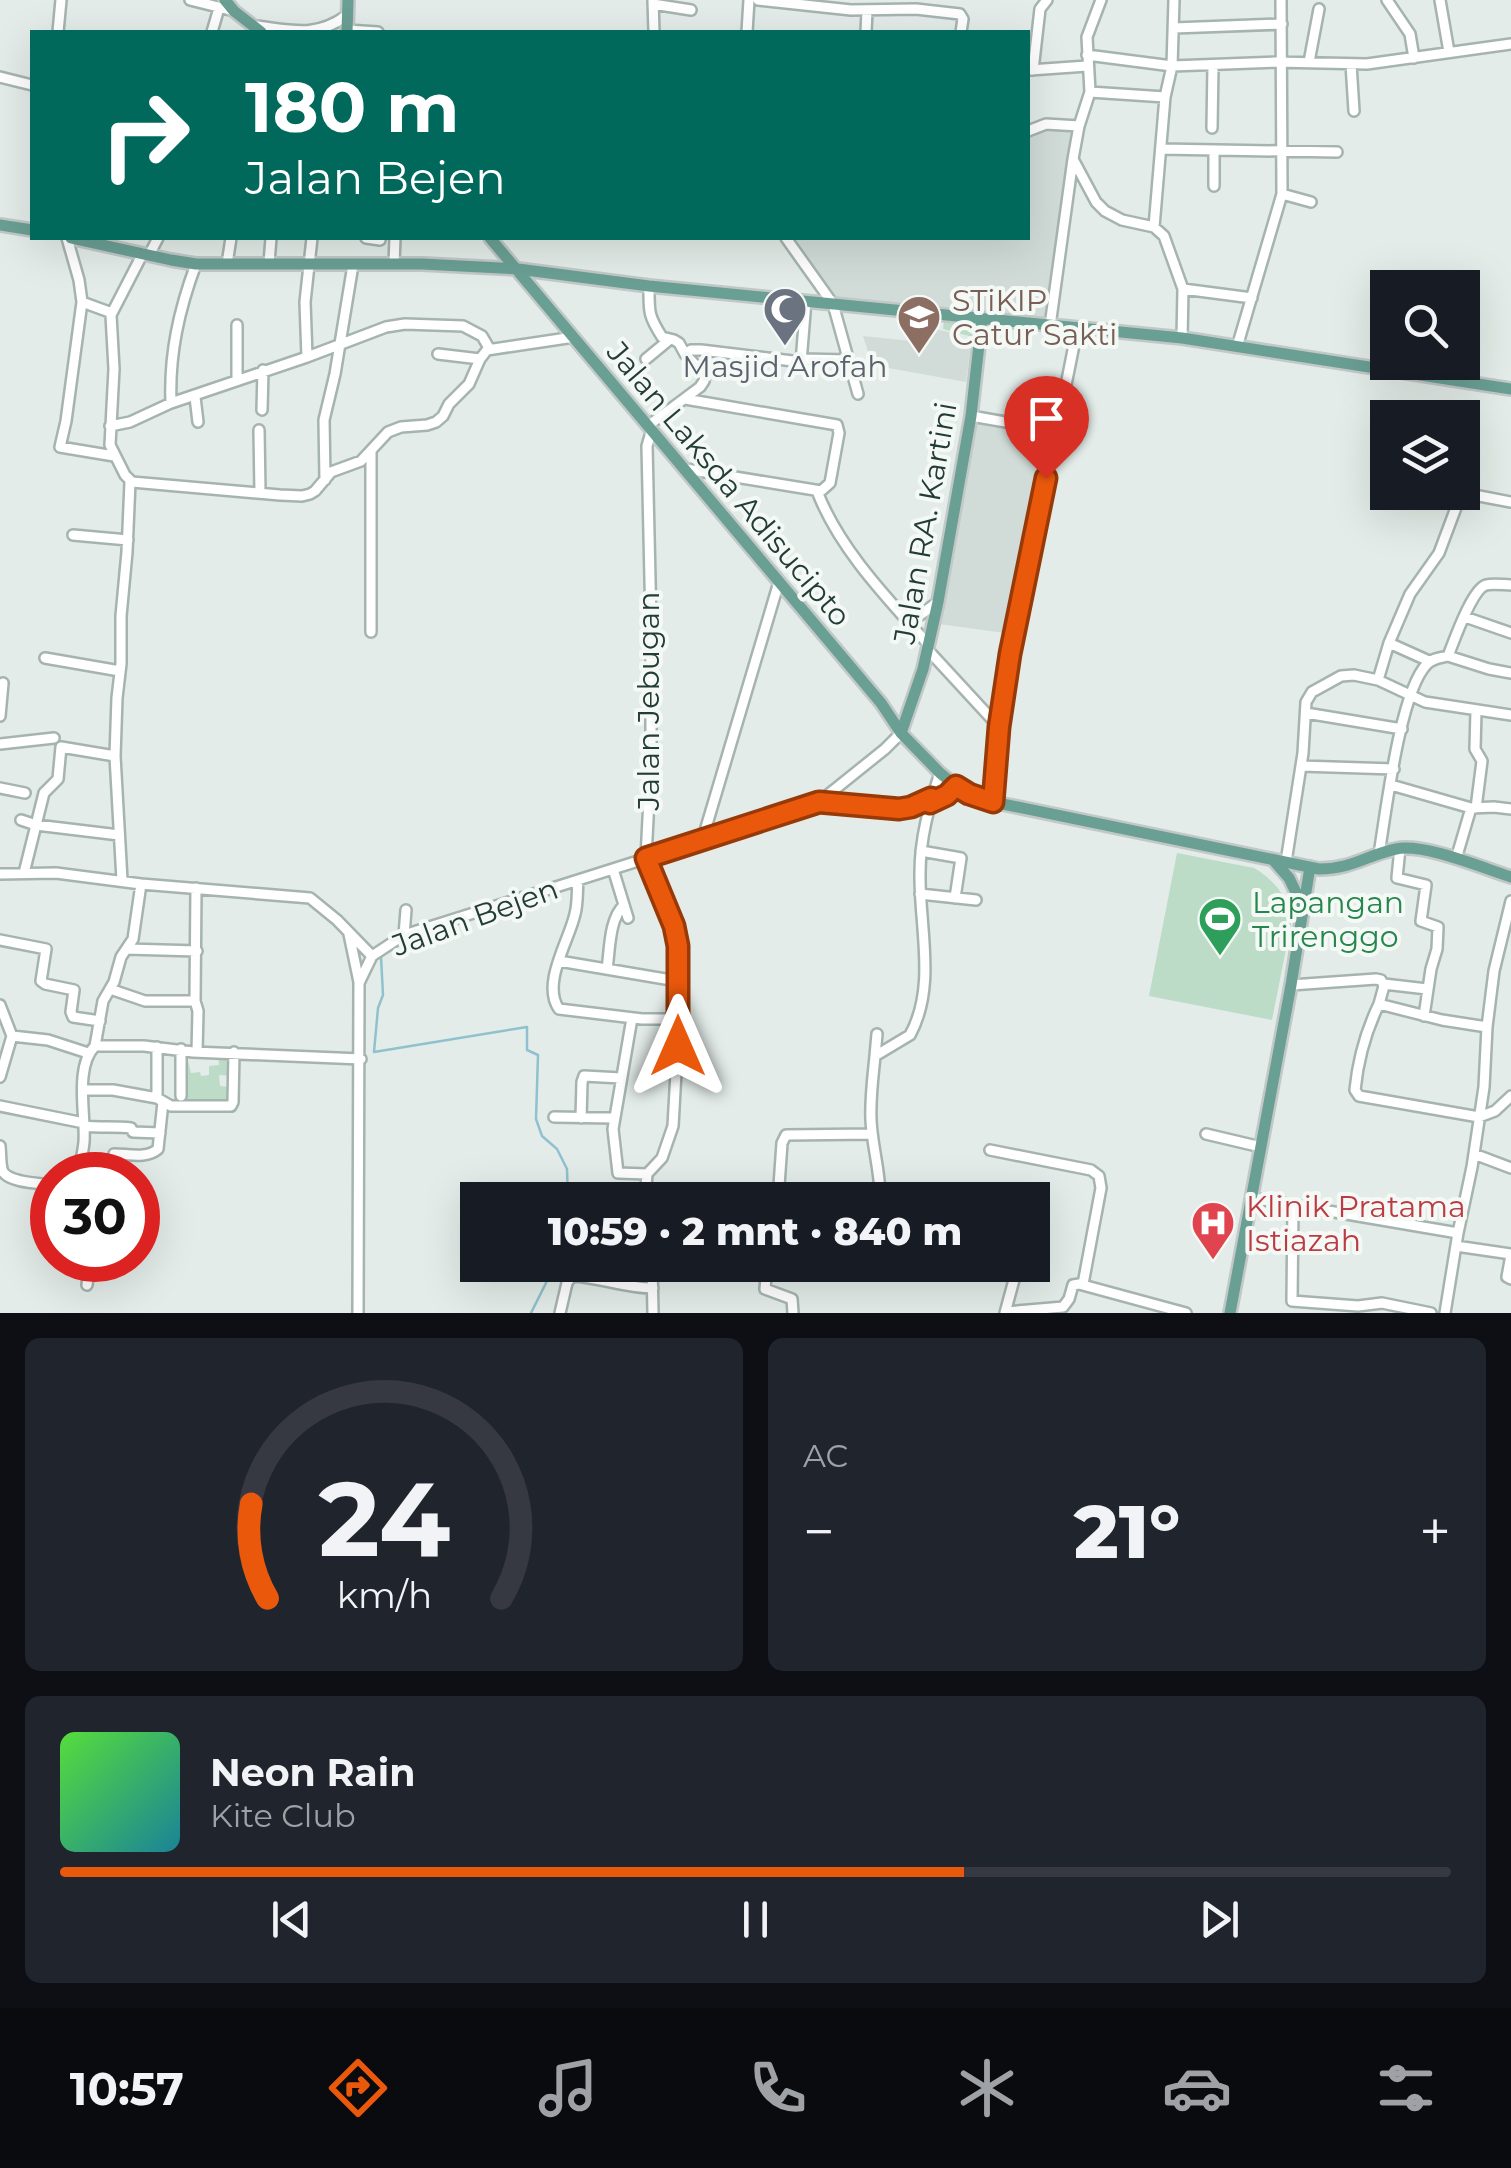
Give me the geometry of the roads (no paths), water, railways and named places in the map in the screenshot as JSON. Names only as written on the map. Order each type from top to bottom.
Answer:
[{"type":"main road","points":[[347,30],[348,0]]},
{"type":"main road","points":[[222,4],[257,29]]},
{"type":"main road","points":[[0,225],[30,230]]},
{"type":"main road","points":[[478,266],[489,256],[491,240]]},
{"type":"main road","name":"Jalan Laksda Adisucipto","points":[[491,240],[651,427],[901,732],[956,786],[993,802],[1310,867],[1343,868],[1400,848]]},
{"type":"main road","points":[[112,242],[196,264],[394,264],[518,269],[649,286],[1182,338],[1511,390]]},
{"type":"main road","points":[[544,300],[543,283],[558,274]]},
{"type":"main road","name":"Jalan RA. Kartini","points":[[901,732],[938,602],[971,416],[982,318]]},
{"type":"main road","points":[[881,703],[899,704],[914,697]]},
{"type":"main road","points":[[1400,848],[1414,848],[1511,877]]},
{"type":"main road","points":[[1280,861],[1304,907]]},
{"type":"main road","points":[[1230,1313],[1310,867]]},
{"type":"street","points":[[58,30],[61,0]]},
{"type":"street","points":[[190,0],[222,4],[213,30]]},
{"type":"street","points":[[747,30],[749,0]]},
{"type":"street","points":[[758,0],[868,11],[892,5],[947,12],[962,15],[961,30]]},
{"type":"street","points":[[947,12],[948,0]]},
{"type":"street","points":[[1047,0],[1040,9],[1030,70],[1087,61],[1172,66],[1368,64],[1511,44]]},
{"type":"street","points":[[1050,326],[1078,126],[1090,92],[1087,37],[1101,0]]},
{"type":"street","points":[[1154,226],[1165,98],[1172,66],[1174,0]]},
{"type":"street","points":[[1237,347],[1282,194],[1281,0]]},
{"type":"street","points":[[1387,0],[1410,34],[1414,58]]},
{"type":"street","points":[[1440,0],[1449,52]]},
{"type":"street","points":[[654,30],[653,2],[691,10]]},
{"type":"street","points":[[1308,62],[1319,9]]},
{"type":"street","points":[[866,30],[868,11]]},
{"type":"street","points":[[314,30],[346,16]]},
{"type":"street","points":[[1174,28],[1282,24]]},
{"type":"street","points":[[1351,64],[1354,111]]},
{"type":"street","points":[[1212,65],[1212,128]]},
{"type":"street","points":[[0,77],[30,85]]},
{"type":"street","points":[[1090,92],[1165,98]]},
{"type":"street","points":[[1030,129],[1046,124],[1078,126]]},
{"type":"street","points":[[1161,149],[1337,152]]},
{"type":"street","points":[[1214,151],[1214,186]]},
{"type":"street","points":[[1073,159],[1104,211],[1122,220],[1154,226],[1164,236],[1183,290],[1182,338]]},
{"type":"street","points":[[1282,194],[1311,202]]},
{"type":"street","points":[[69,240],[82,302],[60,446],[114,456]]},
{"type":"street","points":[[122,880],[117,698],[130,482],[110,446],[112,312],[156,240]]},
{"type":"street","points":[[228,264],[232,240]]},
{"type":"street","points":[[269,263],[271,240]]},
{"type":"street","points":[[307,357],[304,316],[312,240]]},
{"type":"street","points":[[394,264],[395,240]]},
{"type":"street","points":[[787,240],[833,304],[858,394]]},
{"type":"street","points":[[172,404],[170,375],[175,333],[196,264]]},
{"type":"street","points":[[325,480],[324,420],[353,265]]},
{"type":"street","points":[[649,286],[650,317],[662,337],[679,344],[705,375],[702,385],[651,427]]},
{"type":"street","points":[[1183,290],[1252,298]]},
{"type":"street","points":[[82,302],[112,312]]},
{"type":"street","points":[[803,359],[806,302]]},
{"type":"street","points":[[110,426],[386,327],[455,324],[474,330],[490,348]]},
{"type":"street","points":[[237,326],[237,380]]},
{"type":"street","points":[[993,802],[999,727],[1036,521],[1077,329]]},
{"type":"street","points":[[130,482],[306,495],[332,472],[362,461],[392,430],[427,425],[441,418],[470,384],[480,359],[490,348],[574,338]]},
{"type":"street","points":[[646,359],[669,340]]},
{"type":"street","points":[[685,354],[701,350],[796,363],[803,359],[847,360]]},
{"type":"street","points":[[438,354],[480,359]]},
{"type":"street","points":[[262,410],[263,370]]},
{"type":"street","points":[[195,397],[198,422]]},
{"type":"street","points":[[685,399],[839,426],[830,484],[817,492],[686,470]]},
{"type":"street","points":[[971,416],[1057,431]]},
{"type":"street","name":"Jalan Jebugan","points":[[646,1182],[647,1174],[662,1158],[672,1126],[679,1019],[674,926],[646,858],[651,759],[645,662],[647,446],[651,427]]},
{"type":"street","points":[[259,430],[260,493]]},
{"type":"street","points":[[371,451],[371,632]]},
{"type":"street","points":[[817,492],[834,530],[928,648],[999,727]]},
{"type":"street","points":[[1378,680],[1410,594],[1439,553],[1458,505],[1474,495],[1511,502]]},
{"type":"street","points":[[73,534],[128,540]]},
{"type":"street","points":[[702,840],[779,582]]},
{"type":"street","points":[[1448,656],[1480,588],[1511,585]]},
{"type":"street","points":[[904,616],[920,616],[938,602]]},
{"type":"street","points":[[1465,617],[1511,633]]},
{"type":"street","points":[[1389,643],[1429,661],[1448,656],[1511,674]]},
{"type":"street","points":[[45,658],[120,672]]},
{"type":"street","points":[[1379,854],[1410,696],[1429,661]]},
{"type":"street","points":[[1280,861],[1301,766],[1308,695],[1341,676],[1354,675],[1378,680],[1437,704],[1511,715]]},
{"type":"street","points":[[0,716],[2,683]]},
{"type":"street","points":[[1456,859],[1474,808],[1482,759],[1475,749],[1476,710]]},
{"type":"street","points":[[1306,713],[1402,729]]},
{"type":"street","name":"Jalan Bejen","points":[[358,1313],[360,983],[372,956],[404,935],[819,802],[901,732]]},
{"type":"street","points":[[0,744],[54,738]]},
{"type":"street","points":[[24,873],[44,793],[58,779],[61,748],[116,756]]},
{"type":"street","points":[[1301,766],[1394,769]]},
{"type":"street","points":[[876,1056],[905,1040],[917,1019],[926,970],[921,851],[930,801],[940,774]]},
{"type":"street","points":[[1391,785],[1474,808],[1511,809]]},
{"type":"street","points":[[819,802],[893,810],[947,795],[956,786]]},
{"type":"street","points":[[0,788],[26,793]]},
{"type":"street","points":[[21,820],[119,835]]},
{"type":"street","points":[[1400,848],[1397,878],[1426,885],[1422,921],[1438,927],[1424,1016]]},
{"type":"street","points":[[921,851],[960,858],[955,898]]},
{"type":"street","points":[[614,869],[628,918]]},
{"type":"street","points":[[0,874],[56,873],[310,898],[372,956]]},
{"type":"street","points":[[578,880],[576,913],[552,992],[559,1010],[679,1019]]},
{"type":"street","points":[[82,1152],[84,1065],[100,1022],[102,1001],[133,939],[142,884]]},
{"type":"street","points":[[196,888],[197,1052]]},
{"type":"street","points":[[920,894],[976,900]]},
{"type":"street","points":[[1446,1313],[1486,1074],[1490,992],[1506,939],[1511,902]]},
{"type":"street","points":[[606,969],[614,920],[624,905]]},
{"type":"street","points":[[404,935],[406,910]]},
{"type":"street","points":[[349,931],[360,983]]},
{"type":"street","points":[[0,940],[46,949],[41,981],[74,990],[72,1016],[100,1022]]},
{"type":"street","points":[[126,949],[197,951]]},
{"type":"street","points":[[559,962],[677,981]]},
{"type":"street","points":[[1290,985],[1368,979],[1427,989]]},
{"type":"street","points":[[1384,984],[1361,1053],[1355,1090],[1359,1096],[1479,1117],[1495,1111],[1511,1096]]},
{"type":"street","points":[[110,988],[144,1002],[195,1001]]},
{"type":"street","points":[[1380,1004],[1487,1027]]},
{"type":"street","points":[[0,1077],[12,1036],[1,1010]]},
{"type":"street","points":[[632,1018],[613,1130],[618,1172],[647,1174]]},
{"type":"street","points":[[877,1034],[871,1092],[872,1134],[881,1182]]},
{"type":"street","points":[[12,1036],[91,1050],[157,1047],[361,1059]]},
{"type":"street","points":[[155,1152],[160,1134],[157,1047]]},
{"type":"street","points":[[181,1050],[181,1096]]},
{"type":"street","points":[[83,1090],[113,1090],[171,1106],[231,1106],[234,1052]]},
{"type":"street","points":[[582,1118],[584,1076],[621,1078]]},
{"type":"street","points":[[0,1106],[84,1125],[160,1134]]},
{"type":"street","points":[[554,1117],[614,1118]]},
{"type":"street","points":[[779,1182],[786,1135],[872,1134]]},
{"type":"street","points":[[1206,1134],[1261,1147]]},
{"type":"street","points":[[0,1146],[4,1173],[30,1181]]},
{"type":"street","points":[[990,1150],[1090,1170],[1099,1176],[1102,1188],[1084,1284]]},
{"type":"street","points":[[1474,1154],[1511,1168]]},
{"type":"street","points":[[1252,1198],[1458,1233]]},
{"type":"street","points":[[1292,1313],[1293,1205]]},
{"type":"street","points":[[1456,1246],[1511,1254],[1506,1277],[1511,1279]]},
{"type":"street","points":[[560,1313],[570,1277],[653,1288]]},
{"type":"street","points":[[653,1282],[653,1313]]},
{"type":"street","points":[[766,1282],[765,1289],[792,1298],[794,1313]]},
{"type":"street","points":[[1014,1282],[1006,1312],[1063,1307],[1073,1286],[1084,1284],[1161,1310],[1186,1313]]},
{"type":"street","points":[[1292,1301],[1358,1306],[1382,1303],[1431,1313]]},
{"type":"waterway","points":[[381,957],[383,995],[374,1052],[527,1027],[527,1050],[538,1055],[536,1119],[542,1136],[557,1149],[567,1169],[567,1182]]},
{"type":"waterway","points":[[531,1313],[546,1282]]},
{"type":"place","name":"Masjid Arofah","points":[[785,347]]},
{"type":"place","name":"STiKIP Catur Sakti","points":[[919,355]]},
{"type":"place","name":"Lapangan Trirenggo","points":[[1220,957]]},
{"type":"place","name":"Klinik Pratama Istiazah","points":[[1213,1261]]}]
